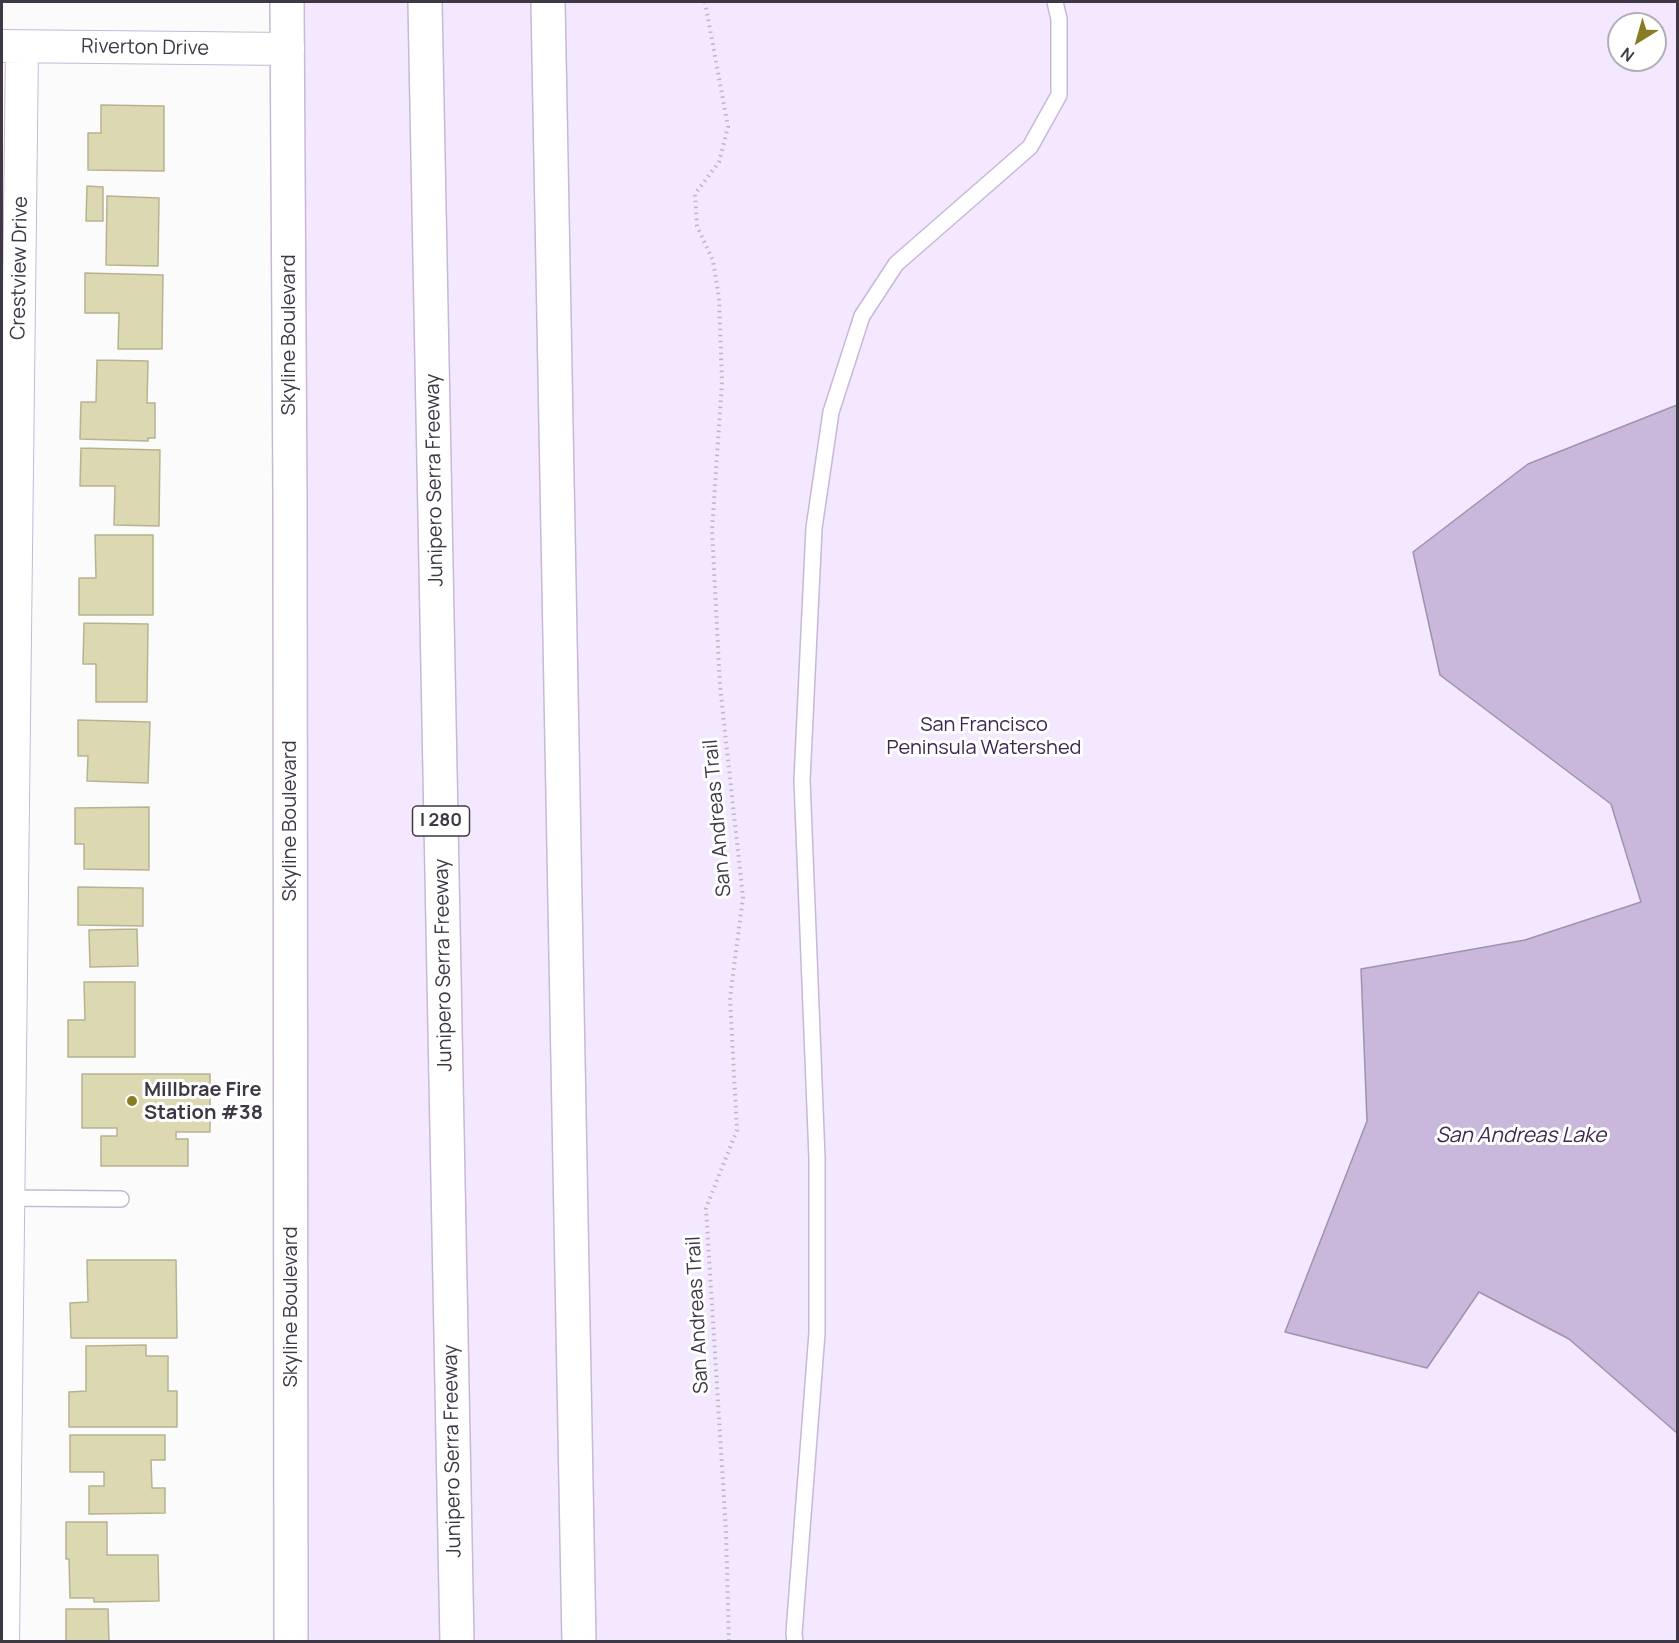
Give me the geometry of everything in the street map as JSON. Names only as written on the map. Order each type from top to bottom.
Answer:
[{"type":"main road","name":"Skyline Boulevard","points":[[287,2],[291,1641]]},
{"type":"main road","name":"Junipero Serra Freeway","points":[[425,2],[457,1641]]},
{"type":"main road","points":[[548,2],[579,1641]]},
{"type":"street","name":"Riverton Drive","points":[[12,46],[288,50]]},
{"type":"street","name":"Crestview Drive","points":[[3,1641],[4,1296],[8,1198],[6,1035],[12,46]]},
{"type":"lane","points":[[795,1641],[817,1333],[817,1158],[802,780],[814,528],[831,412],[862,316],[896,264],[1030,147],[1059,95],[1059,19],[1055,2]]},
{"type":"lane","points":[[8,1198],[121,1199]]},
{"type":"path","name":"San Andreas Trail","points":[[705,2],[728,127],[719,162],[695,194],[697,226],[713,261],[719,298],[722,382],[712,530],[720,686],[743,897],[730,998],[737,1130],[706,1208],[726,1531],[729,1641]]},
{"type":"green space","name":"San Francisco Peninsula Watershed","points":[[287,2],[1677,2],[1677,1641],[302,1641]]},
{"type":"water","name":"San Andreas Lake","points":[[1677,405],[1677,1433],[1569,1339],[1479,1292],[1427,1368],[1285,1332],[1367,1121],[1361,969],[1525,940],[1641,902],[1611,804],[1440,675],[1413,552],[1528,464]]},
{"type":"building","points":[[101,105],[164,106],[164,171],[88,170],[88,133],[101,133]]},
{"type":"building","points":[[87,186],[103,187],[103,221],[86,221]]},
{"type":"building","points":[[107,196],[159,198],[158,266],[106,265]]},
{"type":"building","points":[[85,273],[163,275],[162,349],[118,349],[119,313],[85,313]]},
{"type":"building","points":[[97,360],[148,361],[147,403],[155,403],[155,438],[148,438],[148,441],[80,439],[81,402],[96,402]]},
{"type":"building","points":[[81,448],[160,450],[159,526],[114,525],[115,486],[80,486]]},
{"type":"building","points":[[95,535],[153,535],[153,615],[79,615],[79,578],[96,578]]},
{"type":"building","points":[[84,623],[148,624],[147,702],[96,702],[96,664],[83,664]]},
{"type":"building","points":[[78,720],[150,722],[148,783],[87,781],[88,756],[78,756]]},
{"type":"building","points":[[149,807],[149,870],[84,869],[84,844],[75,844],[75,808]]},
{"type":"building","points":[[78,887],[143,888],[143,926],[78,925]]},
{"type":"building","points":[[137,929],[138,966],[90,967],[89,930]]},
{"type":"building","points":[[84,982],[135,982],[135,1057],[68,1057],[68,1020],[85,1020]]},
{"type":"building","points":[[82,1074],[210,1074],[210,1132],[176,1132],[176,1139],[188,1139],[188,1166],[101,1166],[101,1136],[117,1136],[117,1128],[82,1128]]},
{"type":"building","points":[[87,1260],[176,1260],[177,1338],[71,1338],[70,1303],[88,1302]]},
{"type":"building","points":[[146,1345],[146,1356],[168,1356],[168,1391],[177,1391],[177,1427],[69,1427],[69,1392],[86,1391],[86,1346]]},
{"type":"building","points":[[70,1435],[165,1435],[165,1460],[151,1460],[152,1488],[165,1488],[165,1513],[89,1514],[89,1486],[104,1486],[104,1472],[70,1472]]},
{"type":"building","points":[[66,1522],[107,1522],[107,1555],[158,1555],[159,1601],[94,1602],[94,1598],[70,1598],[69,1559],[66,1559]]},
{"type":"building","points":[[66,1609],[108,1609],[109,1641],[160,1642],[66,1642]]},
{"type":"place","name":"Millbrae Fire Station #38","points":[[132,1101]]}]
